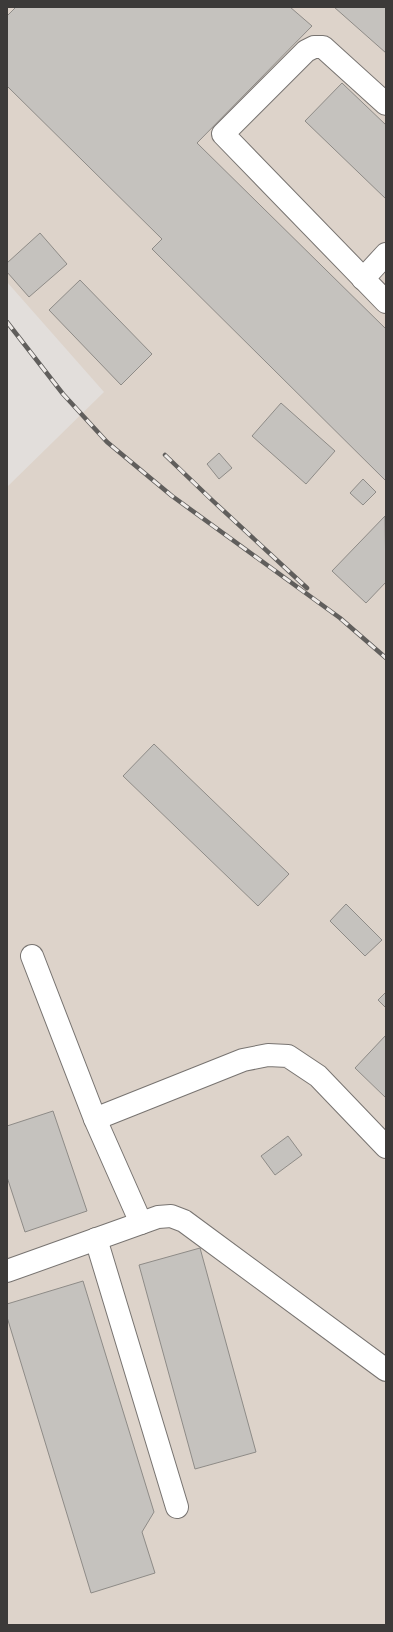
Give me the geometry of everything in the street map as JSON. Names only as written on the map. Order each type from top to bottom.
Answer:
[{"type":"lane","points":[[386,104],[324,48],[314,47],[306,51],[223,134],[386,302]]},
{"type":"lane","points":[[363,279],[386,254]]},
{"type":"lane","points":[[32,956],[95,1119],[141,1223]]},
{"type":"lane","points":[[95,1119],[243,1060],[268,1054],[288,1056],[318,1076],[386,1147]]},
{"type":"lane","points":[[7,1271],[158,1217],[171,1216],[184,1221],[386,1370]]},
{"type":"lane","points":[[96,1239],[177,1507]]},
{"type":"shaded area","points":[[7,7],[386,7],[386,1625],[7,1625],[7,487],[104,392],[7,282]]},
{"type":"building","points":[[16,7],[290,7],[312,26],[197,143],[386,329],[386,481],[152,249],[162,239],[7,86],[7,16]]},
{"type":"building","points":[[334,7],[386,7],[386,53]]},
{"type":"building","points":[[342,83],[386,125],[386,199],[305,121]]},
{"type":"building","points":[[40,233],[67,264],[29,297],[7,272],[7,263]]},
{"type":"building","points":[[80,280],[152,354],[121,385],[49,310]]},
{"type":"building","points":[[281,403],[335,451],[306,484],[252,436]]},
{"type":"building","points":[[219,453],[232,468],[219,479],[207,464]]},
{"type":"building","points":[[363,479],[376,492],[363,505],[350,493]]},
{"type":"building","points":[[385,516],[386,582],[366,603],[332,571]]},
{"type":"building","points":[[154,744],[289,874],[258,906],[123,776]]},
{"type":"building","points":[[346,904],[382,940],[365,956],[330,921]]},
{"type":"building","points":[[386,992],[386,1008],[378,1000]]},
{"type":"building","points":[[386,1035],[386,1098],[355,1068]]},
{"type":"building","points":[[53,1111],[87,1211],[25,1232],[7,1177],[7,1126]]},
{"type":"building","points":[[288,1136],[302,1155],[275,1175],[261,1156]]},
{"type":"building","points":[[200,1248],[256,1452],[195,1469],[139,1265]]},
{"type":"building","points":[[83,1281],[154,1512],[142,1532],[155,1573],[91,1593],[7,1317],[7,1304]]},
{"type":"railway","points":[[7,322],[63,394],[107,442],[172,496],[340,618],[386,658]]},
{"type":"railway","points":[[165,455],[307,588]]}]
